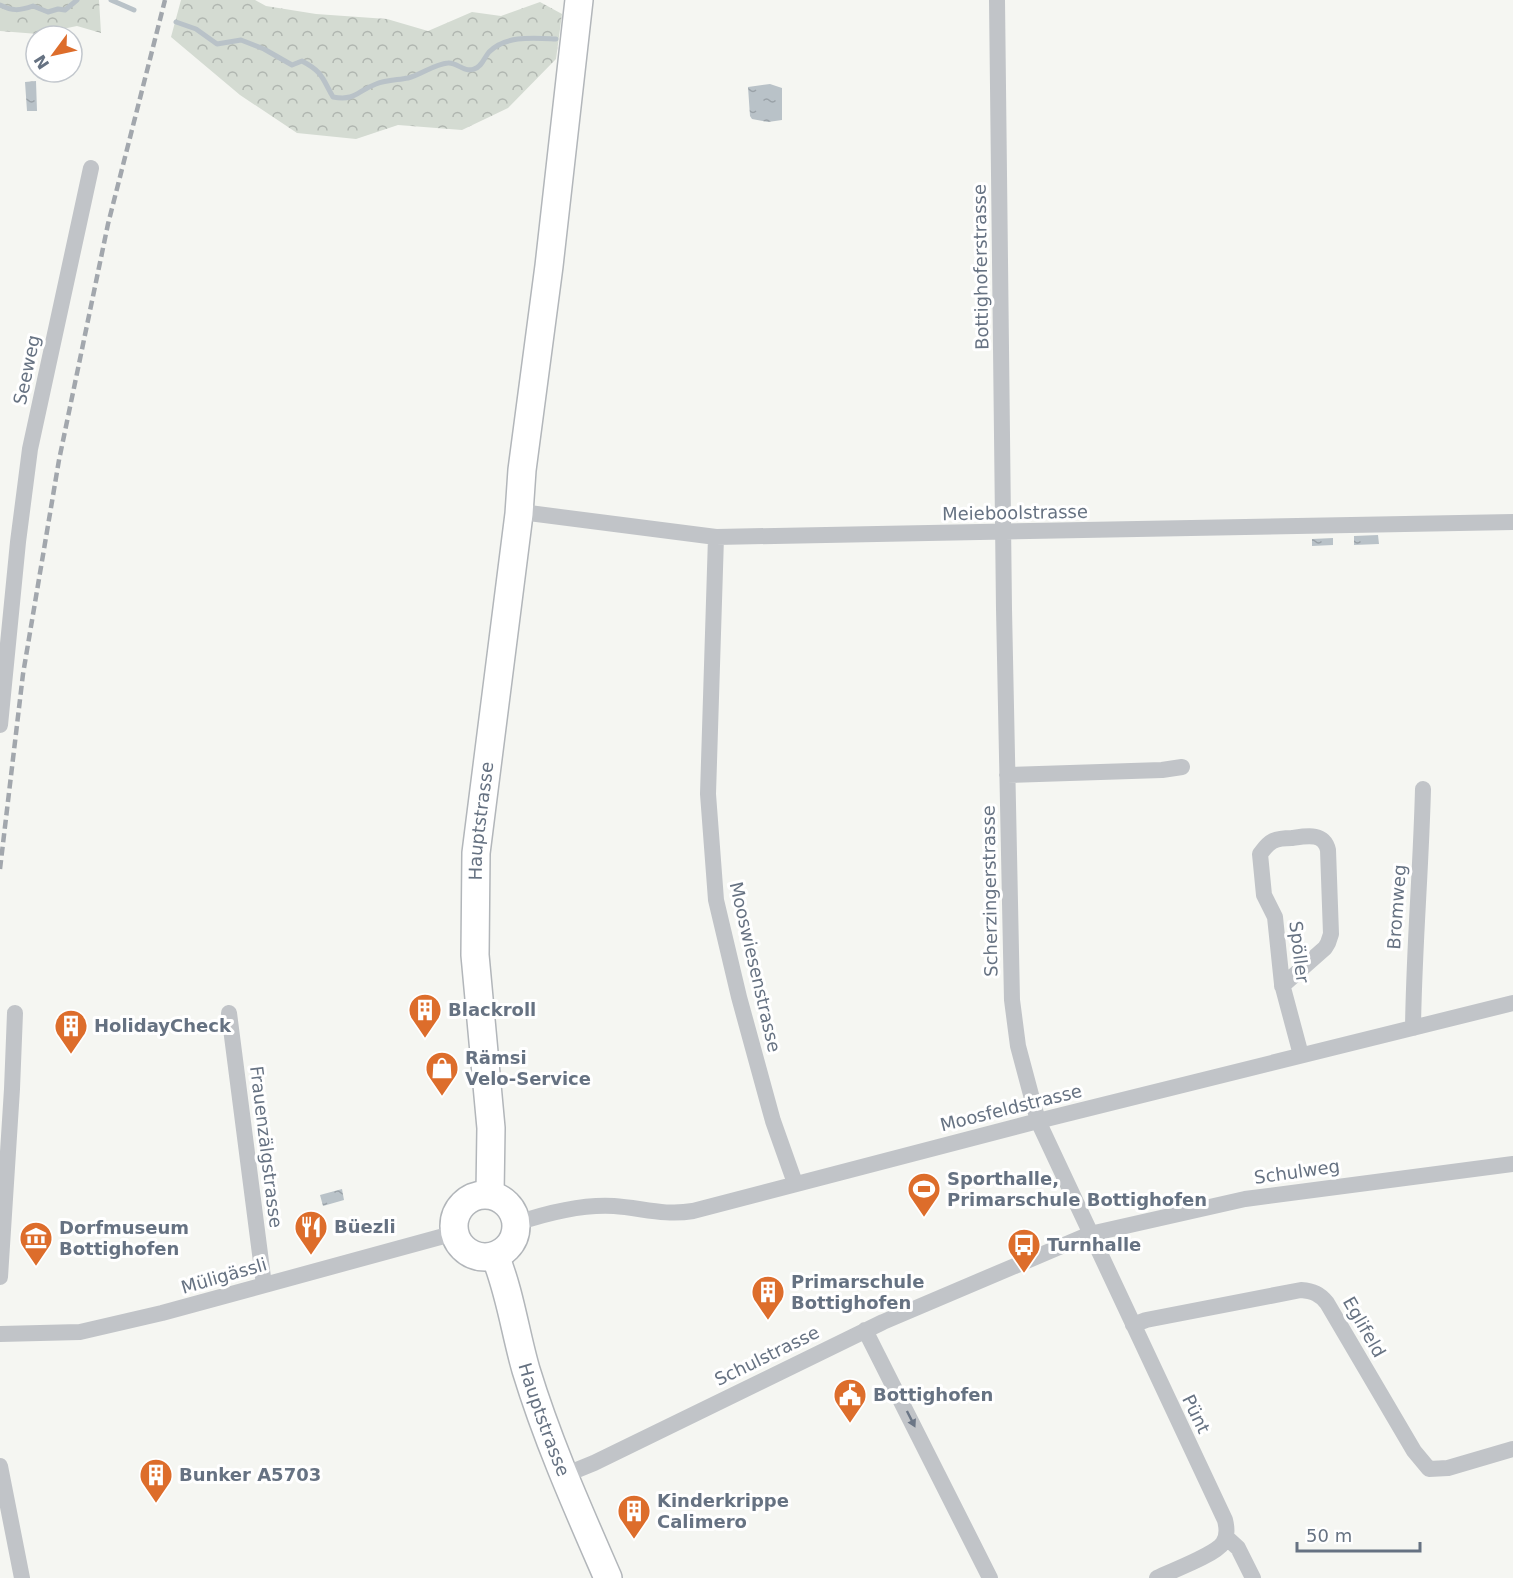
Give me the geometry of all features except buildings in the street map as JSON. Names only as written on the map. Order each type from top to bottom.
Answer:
[{"type":"main road","name":"Hauptstrasse","points":[[490,1194],[491,1128],[475,955],[476,853],[549,266],[579,0]]},
{"type":"main road","points":[[490,1194],[505,1201],[511,1207],[517,1222],[517,1231],[510,1246],[495,1256],[485,1257],[475,1256],[466,1251],[459,1243],[454,1223],[456,1213],[462,1204],[470,1198],[490,1194]]},
{"type":"main road","name":"Hauptstrasse","points":[[495,1256],[504,1282],[526,1369],[562,1476],[608,1578]]},
{"type":"street","name":"Bottighoferstrasse","points":[[997,0],[1004,533]]},
{"type":"street","name":"Seeweg","points":[[0,725],[18,542],[30,449],[91,168]]},
{"type":"street","name":"Meieboolstrasse","points":[[519,514],[529,513],[716,537],[1513,522]]},
{"type":"street","name":"Scherzingerstrasse","points":[[1004,533],[1012,1000],[1018,1046],[1038,1121],[1090,1234]]},
{"type":"street","name":"Mooswiesenstrasse","points":[[716,537],[708,794],[716,900],[739,997],[770,1110],[795,1183]]},
{"type":"street","points":[[1007,775],[1162,770],[1182,767]]},
{"type":"street","name":"Bromweg","points":[[1413,1028],[1413,953],[1423,789]]},
{"type":"street","name":"Spöller","points":[[1282,986],[1328,943],[1330,934],[1328,850],[1324,841],[1318,837],[1276,839],[1260,854],[1264,895],[1275,917],[1282,986],[1301,1055]]},
{"type":"street","name":"Moosfeldstrasse","points":[[517,1222],[575,1209],[595,1207],[614,1206],[669,1214],[683,1212],[1513,1003]]},
{"type":"street","name":"Frauenzälgstrasse","points":[[229,1013],[264,1285]]},
{"type":"street","points":[[0,1277],[15,1014]]},
{"type":"street","name":"Schulweg","points":[[1090,1234],[1245,1199],[1513,1164]]},
{"type":"street","name":"Müligässli","points":[[0,1334],[80,1332],[155,1315],[455,1233]]},
{"type":"street","name":"Pünt","points":[[1090,1234],[1226,1520],[1226,1537]]},
{"type":"street","name":"Schulstrasse","points":[[562,1476],[594,1463],[866,1330],[1090,1234]]},
{"type":"street","name":"Eglifeld","points":[[1133,1325],[1146,1320],[1301,1290],[1310,1291],[1322,1296],[1414,1450],[1430,1469],[1448,1468],[1513,1449]]},
{"type":"street","points":[[866,1330],[990,1578]]},
{"type":"street","points":[[0,1466],[22,1578]]},
{"type":"street","points":[[1157,1578],[1213,1551],[1223,1543],[1226,1537],[1238,1548],[1253,1578]]},
{"type":"green space","points":[[0,0],[99,0],[101,33],[84,28],[84,24],[24,24],[24,33],[0,31]]},
{"type":"green space","points":[[181,0],[255,0],[266,6],[316,14],[387,19],[428,31],[472,12],[501,16],[540,2],[562,14],[556,59],[508,108],[462,130],[398,125],[356,139],[297,133],[240,95],[171,37]]},
{"type":"water","points":[[25,84],[36,84],[37,111],[27,111]]},
{"type":"water","points":[[770,84],[782,88],[782,120],[768,122],[752,119],[748,87]]},
{"type":"water","points":[[1378,535],[1379,544],[1354,545],[1354,536]]},
{"type":"water","points":[[1333,538],[1333,545],[1312,546],[1312,539]]},
{"type":"water","points":[[342,1189],[344,1200],[323,1206],[320,1195]]},
{"type":"waterway","points":[[0,5],[16,10],[33,6],[48,12],[58,9],[65,10],[77,0]]},
{"type":"waterway","points":[[111,0],[134,10]]},
{"type":"waterway","points":[[176,22],[196,29],[217,44],[241,40],[264,49],[292,65],[302,61],[318,72],[333,97],[341,98],[347,98],[380,83],[413,77],[443,64],[451,63],[467,70],[474,69],[483,62],[489,52],[512,40],[556,39]]},
{"type":"railway","points":[[0,869],[23,674],[59,460],[108,224],[165,0]]},
{"type":"place","name":"Blackroll","points":[[425,1039]]},
{"type":"place","name":"HolidayCheck","points":[[71,1055]]},
{"type":"place","name":"Rämsi Velo-Service","points":[[442,1097]]},
{"type":"place","name":"Sporthalle, Primarschule Bottighofen","points":[[924,1218]]},
{"type":"place","name":"Büezli","points":[[311,1256]]},
{"type":"place","name":"Dorfmuseum Bottighofen","points":[[36,1267]]},
{"type":"place","name":"Turnhalle","points":[[1024,1274]]},
{"type":"place","name":"Primarschule Bottighofen","points":[[768,1321]]},
{"type":"place","name":"Bottighofen","points":[[850,1424]]},
{"type":"place","name":"Bunker A5703","points":[[156,1504]]},
{"type":"place","name":"Kinderkrippe Calimero","points":[[634,1540]]}]
